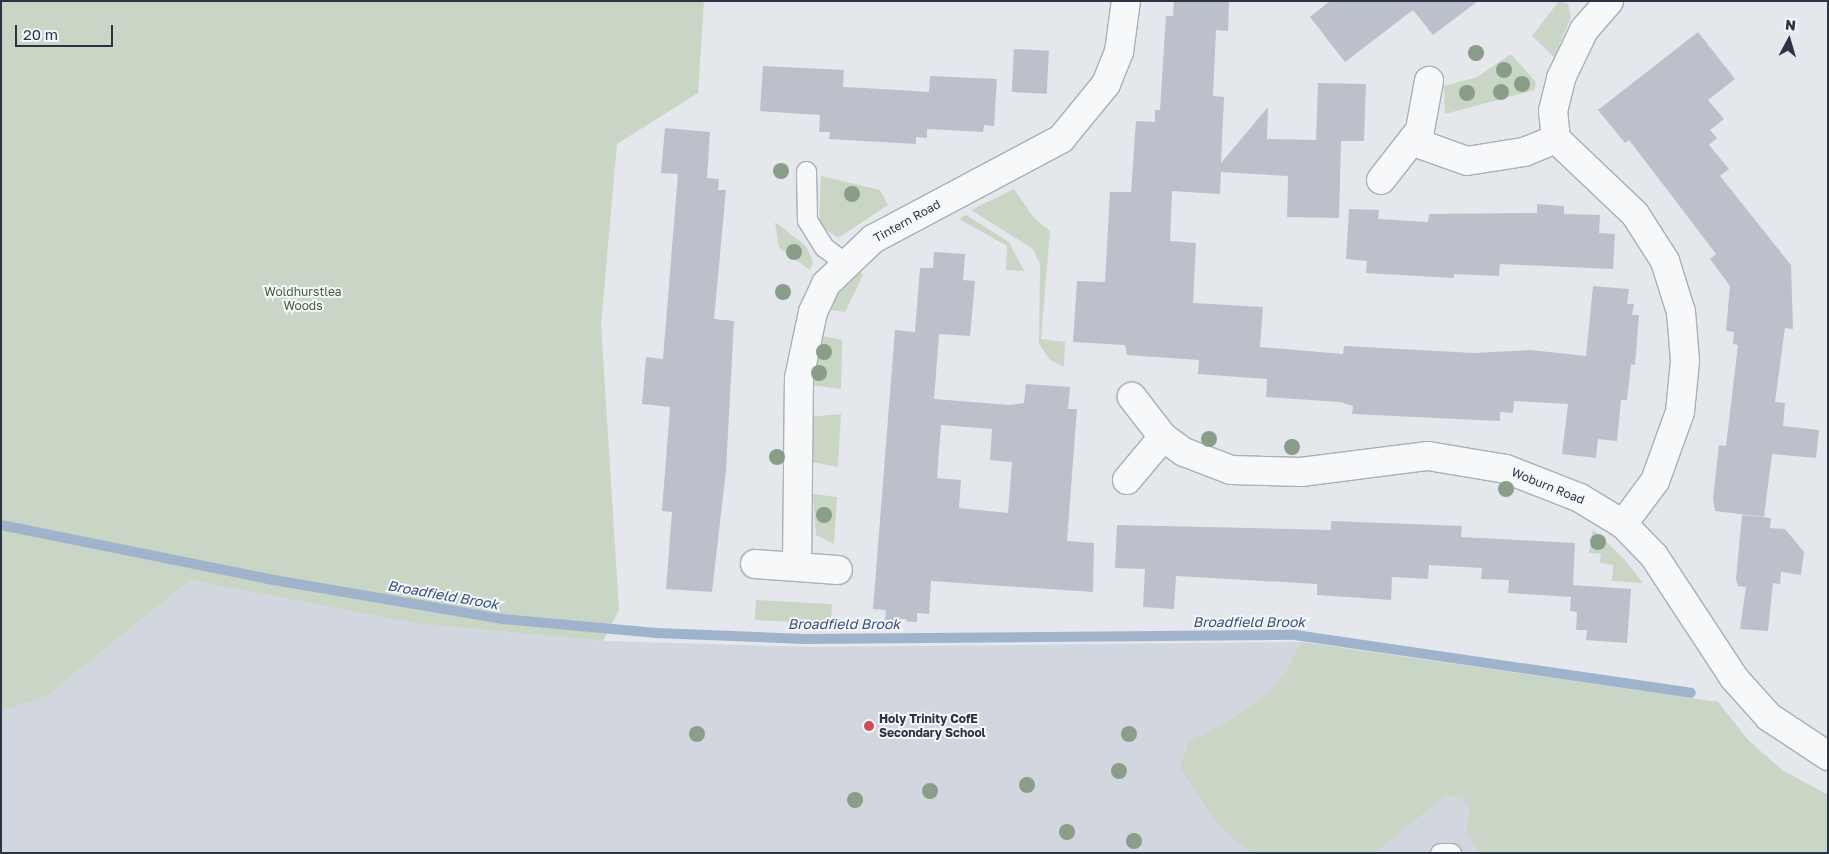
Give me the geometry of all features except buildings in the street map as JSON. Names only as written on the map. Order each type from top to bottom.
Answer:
[{"type":"street","name":"Tintern Road","points":[[797,566],[799,378],[813,312],[826,284],[844,262],[900,224],[1061,139],[1106,84],[1119,52],[1126,1]]},
{"type":"street","points":[[1609,1],[1584,30],[1561,78],[1553,111],[1556,139],[1635,214],[1665,261],[1681,312],[1686,361],[1678,420],[1655,481],[1624,524]]},
{"type":"street","points":[[1381,180],[1414,142],[1424,116],[1430,81]]},
{"type":"street","points":[[1414,142],[1467,160],[1524,152],[1556,139]]},
{"type":"street","name":"Woburn Road","points":[[1132,397],[1163,437],[1184,452],[1216,465],[1262,473],[1392,458],[1466,460],[1546,482],[1624,524],[1654,556],[1734,678],[1769,717],[1828,756]]},
{"type":"street","points":[[1127,480],[1163,437]]},
{"type":"street","points":[[755,564],[838,570]]},
{"type":"lane","points":[[806,171],[804,198],[810,227],[824,247],[844,262]]},
{"type":"lane","points":[[1440,853],[1450,853]]},
{"type":"shaded area","name":"Holy Trinity CofE Secondary School","points":[[190,580],[413,623],[603,641],[813,647],[1301,642],[1718,702],[1748,740],[1782,770],[1828,795],[1828,853],[1,853],[1,712],[48,695]]},
{"type":"green space","name":"Woldhurstlea Woods","points":[[1,1],[704,1],[698,93],[617,144],[601,324],[619,610],[603,641],[413,623],[190,580],[48,695],[1,712]]},
{"type":"green space","points":[[1559,1],[1568,4],[1571,17],[1554,57],[1532,36]]},
{"type":"green space","points":[[1511,54],[1536,82],[1534,90],[1445,114],[1444,86],[1477,77]]},
{"type":"green space","points":[[821,176],[880,190],[888,205],[838,238],[819,225]]},
{"type":"green space","points":[[1014,189],[1034,218],[1050,231],[1041,339],[1065,342],[1064,367],[1050,360],[1039,344],[1040,264],[1033,249],[971,210]]},
{"type":"green space","points":[[966,215],[1009,242],[1024,271],[1006,270],[1007,246],[959,219]]},
{"type":"green space","points":[[775,222],[806,246],[813,262],[810,270],[779,248]]},
{"type":"green space","points":[[854,268],[863,275],[845,312],[826,309]]},
{"type":"green space","points":[[818,335],[842,340],[841,389],[809,385]]},
{"type":"green space","points":[[841,414],[838,467],[812,462],[809,417]]},
{"type":"green space","points":[[813,494],[837,497],[834,544],[816,535]]},
{"type":"green space","points":[[1593,529],[1625,560],[1643,583],[1612,581],[1613,565],[1600,563],[1601,554],[1589,553]]},
{"type":"green space","points":[[756,600],[832,604],[831,624],[755,620]]},
{"type":"green space","points":[[1301,642],[1718,702],[1748,740],[1782,770],[1828,795],[1828,853],[1480,853],[1466,831],[1470,810],[1462,797],[1446,795],[1374,853],[1251,853],[1216,823],[1180,767],[1189,742],[1231,720],[1268,693],[1287,671]]},
{"type":"waterway","name":"Broadfield Brook","points":[[1,525],[268,579],[502,619],[656,633],[804,639],[1295,635],[1691,693]]},
{"type":"place","name":"Holy Trinity CofE Secondary School","points":[[869,726]]}]
